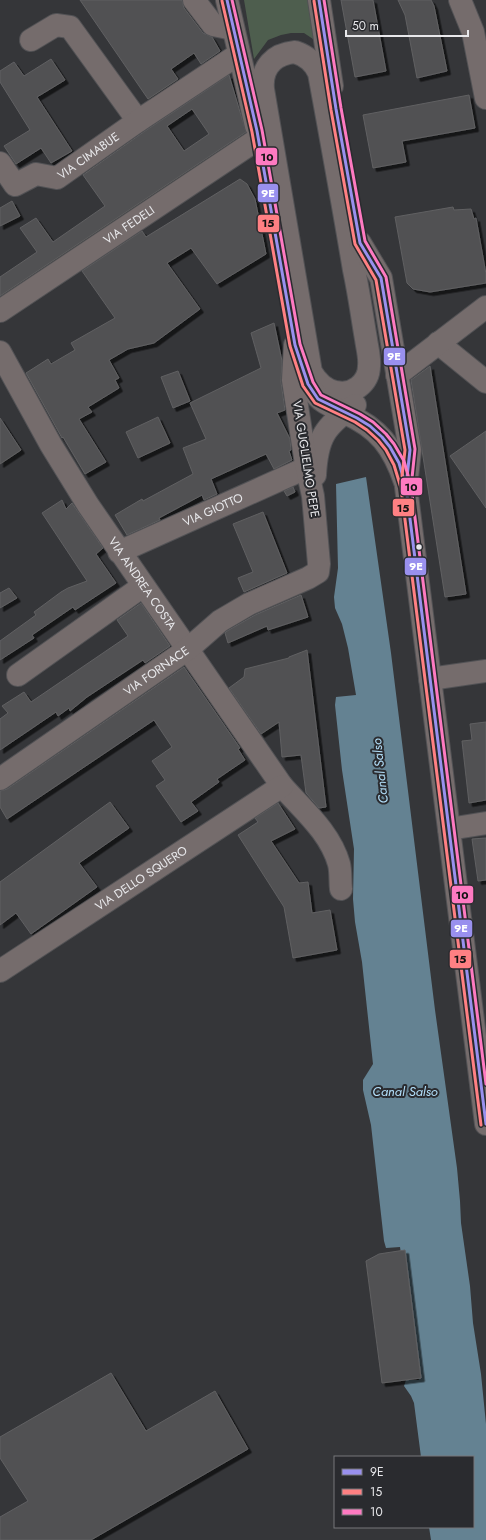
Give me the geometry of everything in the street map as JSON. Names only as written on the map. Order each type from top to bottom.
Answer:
[{"type":"street","points":[[194,0],[213,25],[233,29]]},
{"type":"street","name":"VIA GUGLIELMO PEPE","points":[[227,0],[258,135],[295,345],[308,384],[318,399],[364,423],[382,437],[390,447],[399,463],[406,487]]},
{"type":"street","points":[[311,462],[320,440],[327,428],[356,404],[368,389],[374,375],[376,362],[360,243],[333,94],[319,0]]},
{"type":"street","points":[[460,0],[473,32],[486,98]]},
{"type":"street","points":[[31,40],[56,25],[70,27],[138,121]]},
{"type":"street","points":[[258,135],[260,105],[258,82],[260,63],[264,55],[275,47],[288,43],[298,44],[314,54],[322,66],[333,94]]},
{"type":"street","points":[[295,52],[306,57],[315,64],[319,73],[361,308],[369,366],[367,376],[362,384],[355,390],[348,393],[339,393],[325,388],[317,382],[311,372],[263,84],[265,71],[269,64],[279,55],[286,53],[295,52]]},
{"type":"street","name":"VIA CIMABUE","points":[[0,163],[16,185],[36,174],[57,178],[138,121],[239,54]]},
{"type":"street","name":"VIA FEDELI","points":[[0,311],[258,135]]},
{"type":"street","points":[[360,243],[380,278],[410,450],[406,487],[486,1124]]},
{"type":"street","points":[[397,375],[486,307]]},
{"type":"street","points":[[438,344],[486,382]]},
{"type":"street","name":"VIA GUGLIELMO PEPE","points":[[295,345],[293,380],[311,462],[320,564],[318,572]]},
{"type":"street","name":"VIA ANDREA COSTA","points":[[0,352],[50,445],[119,552],[188,649],[276,790],[318,824],[330,841],[339,864],[341,889]]},
{"type":"street","points":[[311,462],[321,445],[336,431],[354,424],[364,423]]},
{"type":"street","name":"VIA GIOTTO","points":[[119,552],[311,462]]},
{"type":"street","name":"VIA FORNACE","points":[[0,779],[188,649],[220,622],[243,608],[318,572]]},
{"type":"street","points":[[18,675],[143,586]]},
{"type":"street","points":[[430,679],[486,671]]},
{"type":"street","name":"VIA DELLO SQUERO","points":[[0,971],[276,790]]},
{"type":"street","points":[[449,829],[486,823]]},
{"type":"green space","points":[[244,0],[313,0],[322,45],[304,33],[281,35],[268,40],[254,59]]},
{"type":"water","name":"Canal Salso","points":[[366,477],[391,653],[435,1010],[457,1168],[461,1223],[470,1286],[473,1323],[481,1374],[486,1424],[486,1540],[431,1540],[429,1528],[474,1528],[474,1456],[421,1456],[414,1403],[404,1386],[406,1380],[419,1380],[400,1247],[386,1248],[384,1241],[371,1125],[363,1090],[363,1080],[373,1064],[362,962],[355,922],[353,899],[354,849],[342,770],[335,705],[336,697],[356,695],[348,648],[342,624],[335,608],[334,597],[338,568],[336,484]]},
{"type":"building","points":[[80,0],[182,0],[184,8],[203,33],[212,37],[220,51],[201,64],[194,53],[171,69],[178,79],[148,99]]},
{"type":"building","points":[[341,0],[373,0],[386,71],[355,77]]},
{"type":"building","points":[[398,0],[431,0],[434,6],[447,71],[417,78],[405,15]]},
{"type":"building","points":[[51,59],[65,80],[37,97],[72,151],[51,163],[41,148],[16,164],[4,146],[30,130],[0,82],[0,71],[14,62],[24,76]]},
{"type":"building","points":[[229,75],[246,132],[0,296],[0,277],[37,252],[20,228],[36,218],[53,242],[105,206],[83,175],[145,131]],"holes":[[[192,109],[209,134],[184,151],[167,126]]]},
{"type":"building","points":[[469,95],[475,128],[402,141],[406,162],[373,168],[363,115]]},
{"type":"building","points":[[240,179],[247,184],[255,199],[266,254],[217,284],[191,248],[167,263],[200,309],[154,343],[128,349],[109,360],[119,378],[115,380],[119,388],[88,407],[92,412],[79,419],[106,462],[85,474],[63,437],[62,438],[26,373],[48,359],[51,364],[75,350],[71,343],[115,318],[82,271],[142,231],[146,237]]},
{"type":"building","points":[[12,201],[20,216],[0,226],[0,208]]},
{"type":"building","points":[[453,207],[454,210],[471,209],[474,219],[476,218],[486,274],[486,283],[430,292],[413,289],[407,283],[395,217]]},
{"type":"building","points":[[274,323],[282,361],[281,382],[285,410],[277,413],[290,439],[291,450],[289,451],[292,460],[274,469],[266,454],[211,479],[217,494],[204,500],[202,495],[159,518],[160,520],[127,535],[115,515],[142,499],[143,501],[193,474],[183,448],[206,439],[190,403],[261,368],[251,333]]},
{"type":"building","points":[[430,366],[466,594],[445,597],[411,380]]},
{"type":"building","points":[[178,371],[190,401],[173,408],[161,377]]},
{"type":"building","points":[[158,417],[170,443],[138,458],[126,432]]},
{"type":"building","points":[[0,418],[21,450],[0,464]]},
{"type":"building","points":[[486,431],[486,508],[450,456]]},
{"type":"building","points":[[293,487],[295,492],[287,496],[284,491]]},
{"type":"building","points":[[62,500],[66,509],[72,503],[103,548],[96,554],[116,583],[75,610],[73,607],[32,635],[34,638],[0,660],[0,641],[36,615],[34,612],[61,592],[87,581],[42,513]]},
{"type":"building","points":[[263,512],[287,573],[244,592],[238,578],[253,572],[233,524]]},
{"type":"building","points":[[9,588],[17,598],[0,608],[0,593]]},
{"type":"building","points":[[301,595],[308,617],[268,630],[267,626],[228,643],[225,633],[227,631],[255,615]]},
{"type":"building","points":[[141,603],[170,646],[145,663],[143,660],[87,697],[70,711],[69,708],[58,716],[56,712],[0,750],[0,719],[8,713],[2,706],[24,692],[31,702],[128,636],[117,620]]},
{"type":"building","points":[[307,650],[326,807],[319,808],[306,793],[301,755],[282,757],[279,722],[261,734],[229,688],[244,677],[245,669],[289,658]]},
{"type":"building","points":[[184,667],[240,748],[238,749],[245,760],[217,779],[219,782],[191,802],[198,811],[181,822],[156,786],[165,780],[152,761],[172,747],[154,720],[7,819],[0,807],[0,791],[7,789]]},
{"type":"building","points":[[486,722],[486,800],[469,803],[462,741],[472,740],[470,724]]},
{"type":"building","points":[[110,802],[129,828],[79,863],[97,887],[31,934],[16,913],[0,925],[0,882]]},
{"type":"building","points":[[278,803],[295,829],[271,841],[299,883],[308,882],[312,913],[330,910],[337,950],[293,958],[284,907],[238,835],[258,822],[255,818]]},
{"type":"building","points":[[486,838],[486,880],[478,881],[472,839]]},
{"type":"building","points":[[405,1250],[421,1378],[382,1383],[366,1261],[379,1254]]},
{"type":"building","points":[[111,1373],[146,1431],[215,1391],[248,1449],[91,1540],[0,1540],[0,1517],[28,1501],[0,1458],[0,1437]]},
{"type":"transit line","name":"9E","points":[[227,0],[257,131],[295,345],[308,384],[318,399],[357,418],[370,426],[382,437],[390,447],[399,463],[406,487],[486,1124]]},
{"type":"transit line","name":"10","points":[[232,0],[262,130],[300,344],[313,382],[321,395],[360,414],[373,422],[386,434],[404,461],[411,486],[486,1084]]},
{"type":"transit line","name":"9E","points":[[319,0],[336,109],[360,243],[381,278],[410,450],[407,477]]},
{"type":"transit line","name":"10","points":[[324,0],[341,108],[365,241],[386,277],[415,449],[412,478]]},
{"type":"transit line","name":"15","points":[[222,1],[252,132],[290,346],[303,386],[315,403],[355,422],[378,440],[386,450],[394,465],[401,488],[481,1125]]},
{"type":"transit line","name":"15","points":[[314,1],[331,110],[355,244],[376,280],[405,450],[402,476]]}]
